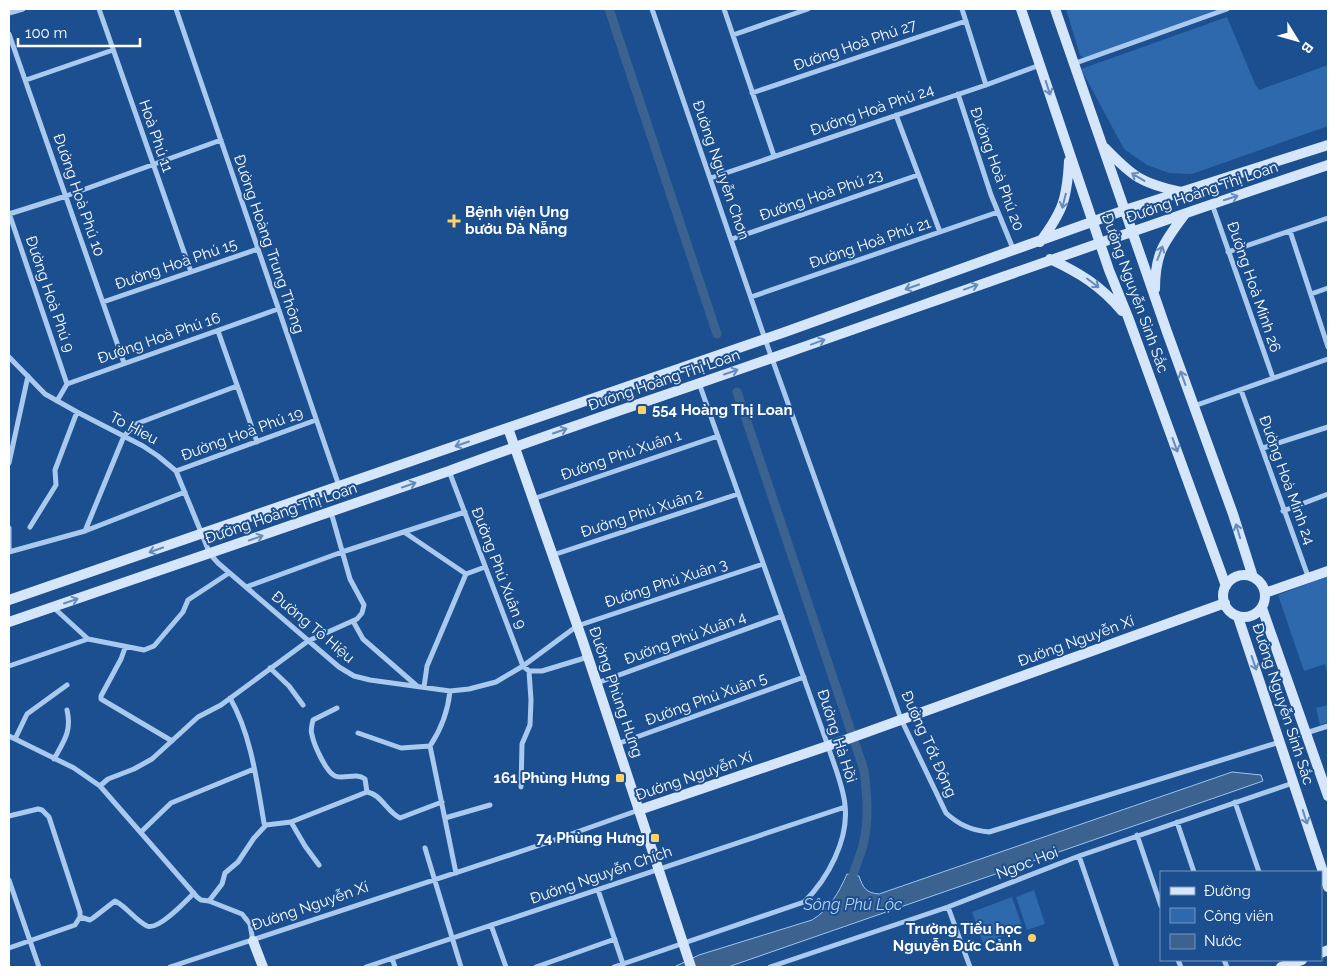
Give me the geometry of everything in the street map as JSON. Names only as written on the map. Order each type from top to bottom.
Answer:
[{"type":"main road","name":"Đường Nguyễn Sinh Sắc","points":[[1021,9],[1099,243],[1128,317],[1226,586]]},
{"type":"main road","name":"Đường Nguyễn Sinh Sắc","points":[[1055,9],[1233,514],[1253,577]]},
{"type":"main road","name":"Đường Hoàng Thị Loan","points":[[9,600],[765,339],[1125,210],[1328,144]]},
{"type":"main road","points":[[1103,146],[1122,166],[1137,178],[1154,186],[1182,192]]},
{"type":"main road","points":[[1040,242],[1063,208],[1068,185],[1069,153]]},
{"type":"main road","name":"Đường Hoàng Thị Loan","points":[[9,622],[449,472],[514,447],[1050,259],[1328,165]]},
{"type":"main road","points":[[1156,300],[1155,269],[1160,251],[1185,213]]},
{"type":"main road","points":[[1050,259],[1088,279],[1107,294],[1128,317]]},
{"type":"main road","name":"Đường Phùng Hưng","points":[[508,428],[597,683],[691,967]]},
{"type":"main road","points":[[1265,593],[1328,571]]},
{"type":"main road","points":[[1241,576],[1253,577],[1259,581],[1265,593],[1262,608],[1249,617],[1238,617],[1230,612],[1224,604],[1226,586],[1230,581],[1241,576]]},
{"type":"main road","name":"Đường Nguyễn Xí","points":[[639,810],[863,734],[1224,604]]},
{"type":"main road","name":"Đường Nguyễn Sinh Sắc","points":[[1262,608],[1306,733],[1325,776],[1328,796]]},
{"type":"main road","name":"Đường Nguyễn Sinh Sắc","points":[[1238,617],[1328,887]]},
{"type":"main road","points":[[253,940],[262,967]]},
{"type":"street","points":[[9,13],[23,9]]},
{"type":"street","name":"Hoà Phú 11","points":[[99,9],[191,272]]},
{"type":"street","name":"Đường Hoàng Trung Thông","points":[[176,9],[339,487]]},
{"type":"street","name":"Đường Nguyễn Chơn","points":[[652,9],[772,358]]},
{"type":"street","points":[[724,9],[774,156]]},
{"type":"street","points":[[733,35],[808,9]]},
{"type":"street","points":[[962,9],[986,85]]},
{"type":"street","points":[[1074,64],[1227,9]]},
{"type":"street","name":"Đường Hoà Phú 27","points":[[752,93],[966,21]]},
{"type":"street","name":"Đường Hoà Phú 10","points":[[9,34],[124,363]]},
{"type":"street","points":[[26,80],[113,50]]},
{"type":"street","name":"Đường Hoà Phú 24","points":[[711,178],[1040,65]]},
{"type":"street","name":"Đường Hoà Phú 20","points":[[958,94],[998,212],[1014,251]]},
{"type":"street","points":[[896,115],[940,232]]},
{"type":"street","points":[[9,213],[66,196],[221,140]]},
{"type":"street","name":"Đường Hoà Phú 23","points":[[732,239],[918,174]]},
{"type":"street","name":"Đường Hoà Minh 26","points":[[1212,204],[1273,378]]},
{"type":"street","name":"Đường Hoà Phú 21","points":[[751,297],[998,212]]},
{"type":"street","name":"Đường Hoà Phú 9","points":[[9,213],[67,384]]},
{"type":"street","points":[[1228,252],[1328,218]]},
{"type":"street","points":[[1290,231],[1328,347]]},
{"type":"street","name":"Đường Hoà Phú 15","points":[[103,302],[258,249]]},
{"type":"street","points":[[1311,294],[1328,288]]},
{"type":"street","name":"Đường Hoà Phú 16","points":[[67,384],[278,309]]},
{"type":"street","points":[[218,330],[257,442]]},
{"type":"street","name":"To Hieu","points":[[9,357],[45,394],[124,436],[158,456],[176,471],[210,554]]},
{"type":"street","name":"Đường Tốt Động","points":[[772,358],[901,719],[946,813],[958,823],[973,830],[989,832],[1280,742]]},
{"type":"street","points":[[1194,406],[1328,359]]},
{"type":"street","points":[[9,463],[28,376]]},
{"type":"street","name":"Đường Hà Hồi","points":[[614,967],[804,902],[820,884],[835,854],[844,827],[844,797],[828,746],[699,383]]},
{"type":"street","points":[[57,401],[67,384]]},
{"type":"street","points":[[85,531],[124,436],[136,424],[237,386]]},
{"type":"street","name":"Đường Hoà Minh 24","points":[[1240,390],[1263,448],[1283,510],[1309,579]]},
{"type":"street","points":[[30,526],[56,485],[55,470],[77,412]]},
{"type":"street","name":"Đường Hoà Phú 19","points":[[176,471],[316,420]]},
{"type":"street","points":[[1263,448],[1328,427]]},
{"type":"street","name":"Đường Phú Xuân 1","points":[[533,499],[718,436]]},
{"type":"street","name":"Đường Phú Xuân 9","points":[[449,472],[522,666]]},
{"type":"street","points":[[9,528],[9,551],[85,531],[185,492]]},
{"type":"street","name":"Đường Phú Xuân 2","points":[[553,555],[738,494]]},
{"type":"street","points":[[1283,510],[1328,494]]},
{"type":"street","points":[[100,786],[108,779],[142,765],[156,755],[198,717],[221,705],[308,640],[353,620],[362,613],[364,606],[350,579],[331,512]]},
{"type":"street","points":[[246,587],[342,552],[464,512]]},
{"type":"street","points":[[404,532],[466,574]]},
{"type":"street","name":"Đường Tô Hiệu","points":[[210,554],[339,667],[354,676],[370,680],[450,690],[469,689],[496,682],[522,666],[577,626]]},
{"type":"street","name":"Đường Phú Xuân 3","points":[[577,626],[763,564]]},
{"type":"street","points":[[424,687],[427,666],[466,574],[485,566]]},
{"type":"street","points":[[52,607],[88,639],[125,648],[144,650],[154,646],[184,612],[188,600],[229,572]]},
{"type":"street","name":"Đường Phú Xuân 4","points":[[597,683],[782,616]]},
{"type":"street","points":[[353,620],[363,639],[417,686]]},
{"type":"street","points":[[9,672],[10,666],[88,639]]},
{"type":"street","points":[[125,648],[103,691],[101,699],[172,741]]},
{"type":"street","points":[[522,666],[529,671],[542,671],[588,657]]},
{"type":"street","points":[[270,668],[289,686],[302,705]]},
{"type":"street","points":[[521,787],[522,744],[530,724],[529,671]]},
{"type":"street","name":"Đường Phú Xuân 5","points":[[617,744],[804,677]]},
{"type":"street","points":[[15,739],[27,714],[67,685]]},
{"type":"street","points":[[450,690],[448,708],[439,732],[430,746],[456,873]]},
{"type":"street","points":[[230,698],[241,719],[266,825]]},
{"type":"street","points":[[337,708],[313,720],[311,734],[330,772],[340,777],[361,776],[365,779],[367,792]]},
{"type":"street","points":[[54,759],[65,740],[69,727],[67,710]]},
{"type":"street","points":[[1306,733],[1328,726]]},
{"type":"street","points":[[358,733],[401,748],[430,746]]},
{"type":"street","points":[[9,736],[74,768],[100,786],[201,900],[209,900],[242,914],[250,924],[253,940]]},
{"type":"street","points":[[142,832],[171,803],[254,769]]},
{"type":"street","name":"Ngoc Hoi","points":[[770,967],[948,907],[1137,835],[1294,782]]},
{"type":"street","points":[[209,900],[222,884],[225,873],[238,862],[254,838],[266,825],[291,822],[367,792],[373,793],[400,818],[442,802]]},
{"type":"street","points":[[1235,802],[1259,871]]},
{"type":"street","points":[[445,818],[490,805]]},
{"type":"street","name":"Đường Nguyễn Chích","points":[[366,967],[845,807]]},
{"type":"street","points":[[9,816],[38,809],[42,810],[49,817],[78,904],[80,917],[75,925],[9,948]]},
{"type":"street","name":"Đường Nguyễn Xí","points":[[170,967],[456,873],[639,810]]},
{"type":"street","points":[[291,822],[319,865]]},
{"type":"street","points":[[1177,822],[1194,871]]},
{"type":"street","points":[[1137,835],[1160,903]]},
{"type":"street","points":[[425,848],[461,967]]},
{"type":"street","points":[[1079,856],[1117,967]]},
{"type":"street","points":[[9,883],[39,967]]},
{"type":"street","points":[[598,890],[623,964]]},
{"type":"street","points":[[80,917],[90,920],[116,901],[147,926],[154,926],[165,920],[194,893]]},
{"type":"street","points":[[948,907],[970,967]]},
{"type":"street","points":[[491,926],[506,967]]},
{"type":"street","points":[[536,967],[614,939]]},
{"type":"street","points":[[392,958],[395,967]]},
{"type":"green space","points":[[1066,9],[1215,9],[1086,58],[1080,55]]},
{"type":"green space","points":[[1227,17],[1259,90],[1328,65],[1328,126],[1192,174],[1169,173],[1147,165],[1124,149],[1081,69]]},
{"type":"green space","points":[[1328,576],[1328,674],[1325,664],[1304,671],[1278,595]]},
{"type":"green space","points":[[1328,705],[1328,722],[1320,725],[1316,708]]},
{"type":"green space","points":[[1034,890],[1045,924],[1027,930],[1016,897]]},
{"type":"green space","points":[[1012,897],[1023,929],[983,943],[972,912]]},
{"type":"water","name":"Sông Phú Lộc","points":[[1232,772],[1261,775],[1263,781],[728,967],[674,967],[699,955],[812,920],[824,911],[833,900],[847,874],[859,876],[866,889],[879,894]]},
{"type":"waterway","points":[[609,9],[717,334]]},
{"type":"waterway","points":[[737,392],[864,770],[867,823],[863,845],[853,875]]},
{"type":"place","name":"Bệnh viện Ung bướu Đà Nẵng","points":[[454,221]]},
{"type":"place","name":"554 Hoàng Thị Loan","points":[[642,410]]},
{"type":"place","name":"161 Phùng Hưng","points":[[620,778]]},
{"type":"place","name":"74 Phùng Hưng","points":[[655,838]]},
{"type":"place","name":"Trường Tiểu học Nguyễn Đức Cảnh","points":[[1032,938]]}]
